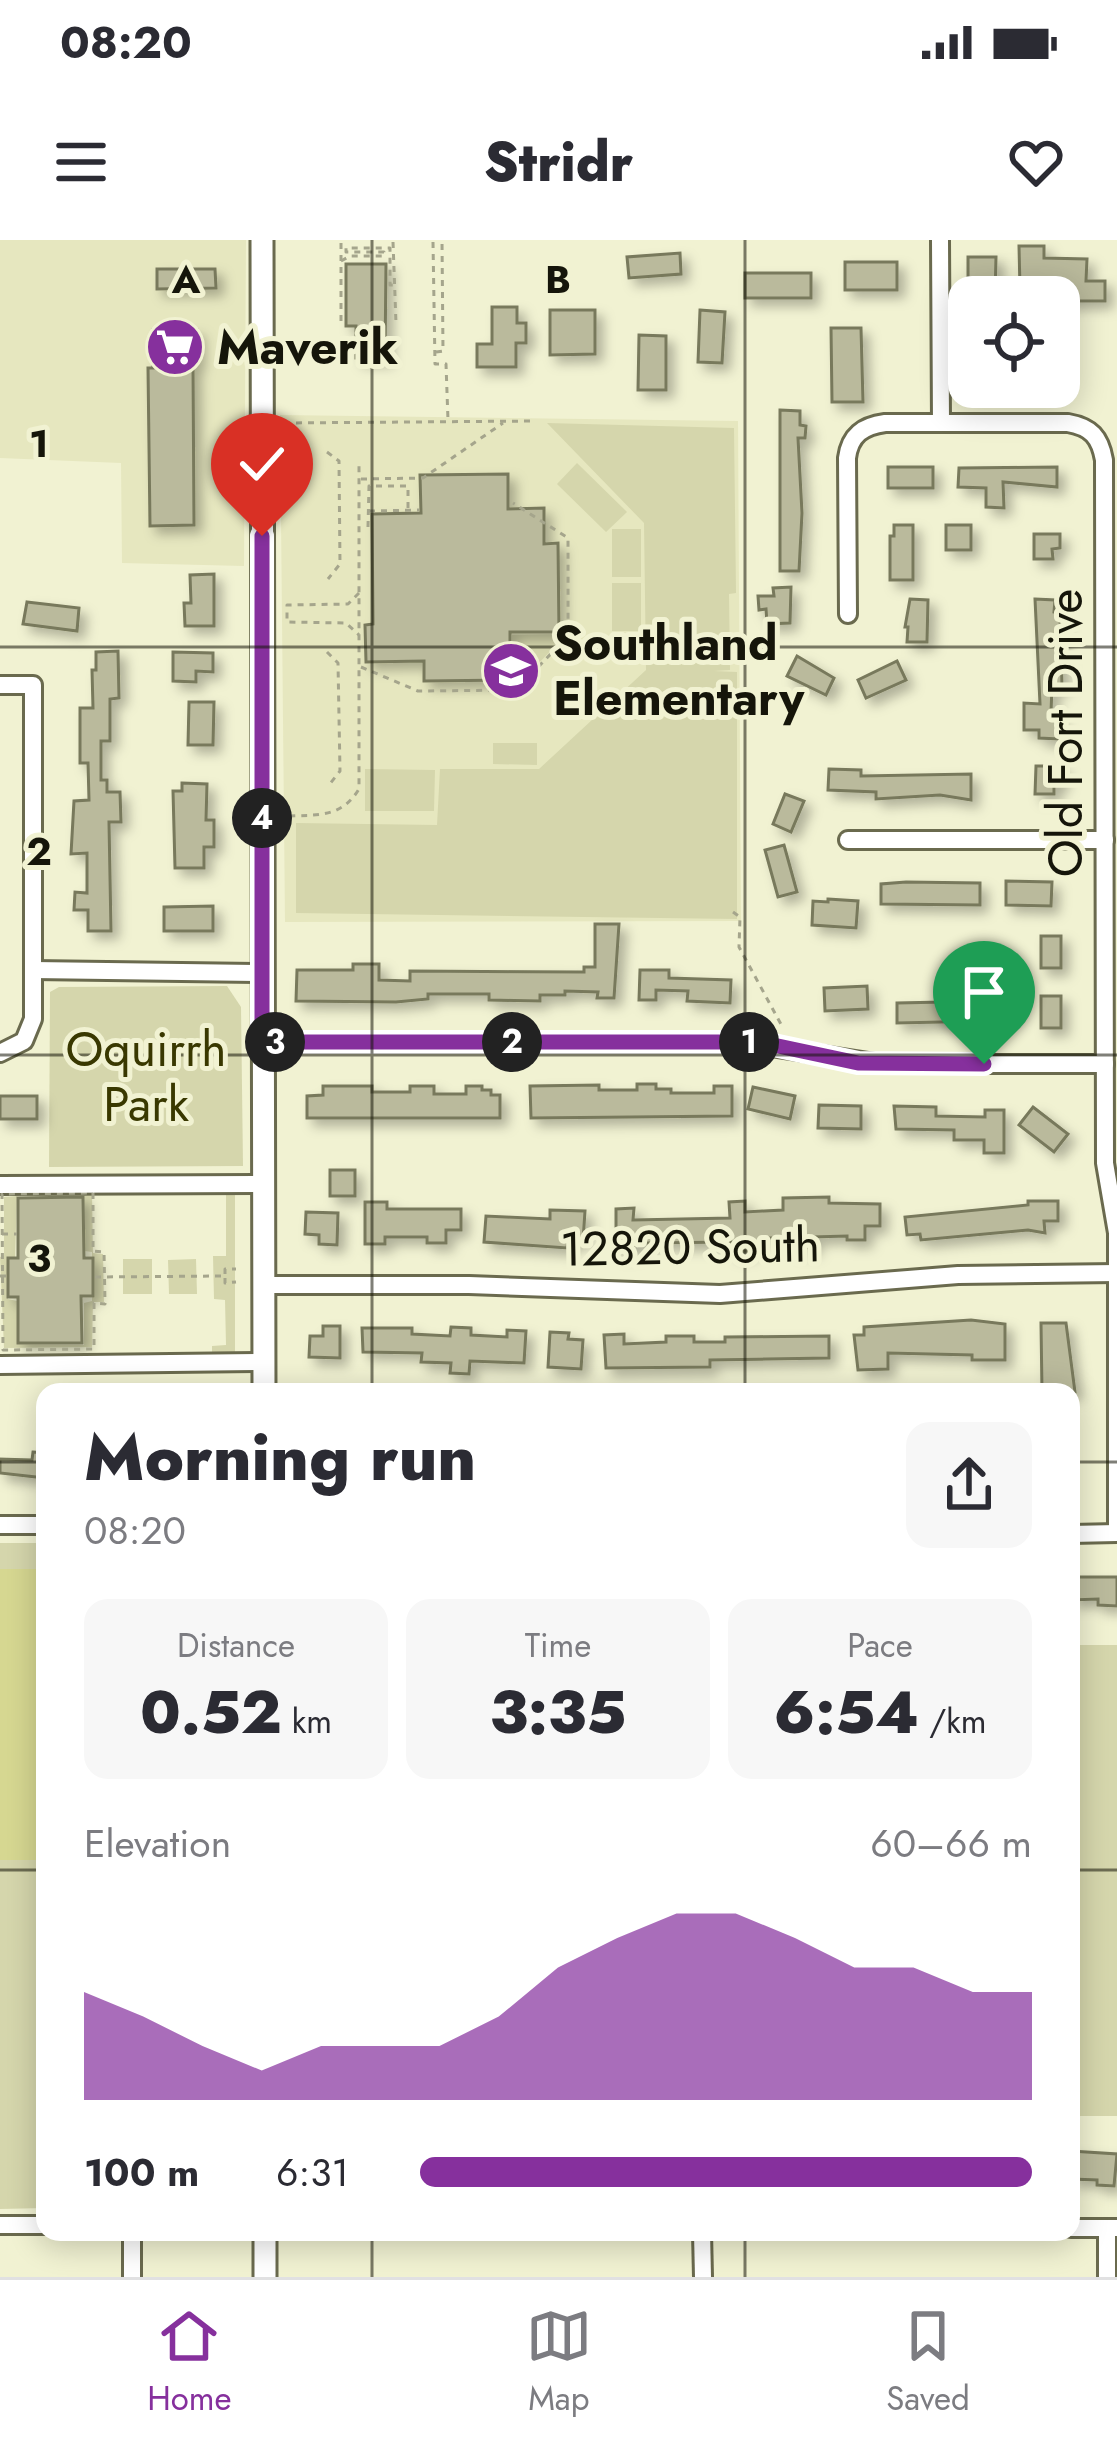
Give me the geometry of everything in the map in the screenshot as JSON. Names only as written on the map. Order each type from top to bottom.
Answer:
[{"type":"main road","points":[[262,240],[264,1383]]},
{"type":"main road","points":[[265,2241],[265,2277]]},
{"type":"street","points":[[848,614],[847,458],[851,442],[862,430],[885,423],[941,423],[940,240]]},
{"type":"street","name":"Old Fort Drive","points":[[941,423],[1068,423],[1096,436],[1104,460],[1105,1163],[1117,1233],[1117,1534]]},
{"type":"street","points":[[0,685],[33,685],[32,1019],[24,1042],[0,1053]]},
{"type":"street","points":[[848,840],[1105,840]]},
{"type":"street","points":[[33,970],[262,973]]},
{"type":"street","points":[[262,1042],[739,1042],[883,1064],[1105,1064]]},
{"type":"street","points":[[0,1185],[263,1184]]},
{"type":"street","name":"12820 South","points":[[264,1285],[469,1285],[720,1294],[958,1275],[1117,1274]]},
{"type":"street","points":[[0,1365],[264,1362]]},
{"type":"street","points":[[0,1525],[36,1525]]},
{"type":"street","points":[[1080,1534],[1117,1534]]},
{"type":"street","points":[[0,2225],[36,2225]]},
{"type":"street","points":[[1080,2228],[1112,2228],[1107,2277]]},
{"type":"street","points":[[132,2241],[132,2277]]},
{"type":"street","points":[[703,2241],[703,2277]]},
{"type":"path","points":[[434,352],[443,351],[442,240]]},
{"type":"path","points":[[393,242],[395,324]]},
{"type":"path","points":[[433,242],[435,364],[446,364],[448,421]]},
{"type":"path","points":[[341,243],[341,325]]},
{"type":"path","points":[[341,261],[350,256],[384,256],[384,252],[346,252],[346,248],[389,248],[390,286],[394,286]]},
{"type":"path","points":[[359,479],[423,478],[506,421]]},
{"type":"path","points":[[284,423],[535,421]]},
{"type":"path","points":[[327,452],[339,460],[340,479],[340,565],[328,579]]},
{"type":"path","points":[[289,816],[334,813],[345,808],[359,789],[359,460]]},
{"type":"path","points":[[368,527],[369,486],[408,485],[408,510]]},
{"type":"path","points":[[361,668],[418,691],[516,690],[568,636],[568,538],[513,502]]},
{"type":"path","points":[[369,511],[419,510]]},
{"type":"path","points":[[360,592],[348,604],[287,605],[287,622],[346,623],[360,637]]},
{"type":"path","points":[[327,652],[338,663],[340,681],[340,771],[329,785]]},
{"type":"path","points":[[733,913],[740,917],[740,947],[783,1028]]},
{"type":"path","points":[[93,1193],[93,1251],[104,1252],[105,1277],[105,1304],[94,1303],[94,1349],[3,1350],[2,1234],[2,1194],[93,1193]]},
{"type":"path","points":[[2,1234],[16,1234]]},
{"type":"path","points":[[236,1269],[225,1269],[225,1282],[236,1282]]},
{"type":"path","points":[[95,1277],[225,1276]]},
{"type":"shaded area","points":[[0,240],[246,240],[244,566],[122,563],[121,463],[0,458]]},
{"type":"shaded area","name":"Southland Elementary","points":[[280,415],[738,421],[741,921],[285,922]]},
{"type":"shaded area","points":[[0,1569],[36,1569],[36,1860],[0,1860]]},
{"type":"green space","points":[[547,423],[734,428],[736,593],[729,594],[730,670],[714,671],[737,672],[737,919],[296,913],[296,823],[437,825],[440,769],[539,769],[646,670],[644,523]]},
{"type":"green space","points":[[577,463],[627,512],[606,532],[557,484]]},
{"type":"green space","points":[[612,529],[641,529],[641,577],[612,577]]},
{"type":"green space","points":[[612,583],[641,583],[641,631],[612,631]]},
{"type":"green space","points":[[558,634],[559,642],[515,688],[511,685],[512,635]]},
{"type":"green space","points":[[493,743],[537,743],[537,765],[493,764]]},
{"type":"green space","points":[[365,769],[435,770],[434,811],[365,811]]},
{"type":"green space","name":"Oquirrh Park","points":[[227,986],[241,1007],[243,1166],[49,1167],[50,992],[59,987]]},
{"type":"green space","points":[[235,1193],[235,1353],[212,1353],[212,1346],[226,1345],[225,1300],[214,1299],[213,1256],[226,1256],[226,1194]]},
{"type":"green space","points":[[84,1195],[92,1195],[93,1253],[103,1254],[104,1302],[93,1302],[92,1347],[4,1348],[0,1257],[4,1256],[4,1197],[17,1196],[8,1299],[17,1301],[17,1344],[84,1345],[84,1303],[92,1301],[92,1252],[85,1251]]},
{"type":"green space","points":[[123,1259],[152,1259],[152,1294],[123,1294]]},
{"type":"green space","points":[[196,1259],[197,1294],[169,1294],[168,1260]]},
{"type":"green space","points":[[0,1543],[36,1543],[36,2208],[0,2209]]},
{"type":"green space","points":[[1080,1645],[1117,1645],[1117,2116],[1080,2116]]},
{"type":"building","points":[[1019,246],[1044,246],[1044,258],[1087,259],[1086,281],[1105,281],[1105,301],[1080,301],[1080,276],[1020,276]]},
{"type":"building","points":[[680,253],[681,274],[629,278],[627,257]]},
{"type":"building","points":[[968,257],[996,257],[996,276],[968,276]]},
{"type":"building","points":[[845,262],[897,262],[897,290],[845,290]]},
{"type":"building","points":[[346,264],[386,264],[385,358],[356,358],[356,326],[346,326]]},
{"type":"building","name":"Maverik","points":[[157,269],[215,269],[216,288],[157,289]]},
{"type":"building","points":[[745,273],[811,273],[811,298],[745,298]]},
{"type":"building","points":[[492,307],[517,307],[517,323],[526,323],[526,343],[516,343],[516,367],[477,367],[477,344],[492,344]]},
{"type":"building","points":[[550,310],[595,310],[595,354],[550,355]]},
{"type":"building","points":[[700,310],[725,312],[722,363],[698,362]]},
{"type":"building","points":[[831,328],[861,328],[863,402],[832,402]]},
{"type":"building","points":[[153,330],[197,330],[194,525],[150,526],[148,368],[153,368]]},
{"type":"building","points":[[639,335],[666,336],[666,390],[638,390]]},
{"type":"building","points":[[780,410],[800,411],[800,425],[806,426],[805,438],[798,438],[799,571],[780,571]]},
{"type":"building","points":[[888,467],[933,467],[933,488],[888,488]]},
{"type":"building","points":[[1057,467],[1057,487],[1003,482],[1004,508],[986,507],[986,488],[958,487],[959,468]]},
{"type":"building","points":[[508,474],[508,509],[544,508],[544,544],[558,543],[559,632],[510,632],[510,680],[424,681],[424,661],[366,662],[365,625],[373,624],[372,514],[421,513],[420,475]]},
{"type":"building","points":[[894,525],[913,525],[913,580],[890,580]]},
{"type":"building","points":[[946,525],[971,525],[971,550],[946,550]]},
{"type":"building","points":[[1034,534],[1060,534],[1060,548],[1052,549],[1053,559],[1034,559]]},
{"type":"building","points":[[214,574],[214,626],[185,626],[184,603],[191,603],[190,575]]},
{"type":"building","points":[[791,587],[790,623],[767,624],[766,609],[759,610],[758,596],[774,596],[773,588]]},
{"type":"building","points":[[910,599],[928,600],[927,642],[907,642]]},
{"type":"building","points":[[1035,599],[1055,600],[1054,612],[1060,613],[1062,686],[1052,686],[1051,713],[1059,719],[1059,739],[1039,738],[1039,730],[1024,730],[1024,703],[1040,704]]},
{"type":"building","points":[[27,602],[79,608],[77,631],[23,624]]},
{"type":"building","points":[[118,651],[119,698],[110,699],[110,741],[101,741],[101,780],[107,780],[107,792],[120,792],[121,822],[109,822],[111,931],[88,931],[88,910],[74,910],[75,892],[87,893],[87,853],[71,854],[74,801],[89,800],[88,763],[80,763],[80,708],[93,708],[96,652]]},
{"type":"building","points":[[173,652],[213,653],[213,672],[196,671],[196,682],[173,681]]},
{"type":"building","points":[[797,656],[834,678],[826,695],[787,676]]},
{"type":"building","points":[[897,661],[906,680],[866,698],[858,680]]},
{"type":"building","points":[[189,702],[214,702],[213,745],[188,745]]},
{"type":"building","points":[[1036,766],[1061,766],[1061,783],[1054,783],[1054,794],[1035,794]]},
{"type":"building","points":[[829,769],[861,770],[861,776],[971,774],[971,800],[940,795],[876,799],[876,792],[828,790]]},
{"type":"building","points":[[182,783],[207,784],[206,820],[214,820],[214,847],[204,847],[204,868],[175,868],[173,791],[182,791]]},
{"type":"building","points":[[785,794],[804,801],[791,832],[773,824]]},
{"type":"building","points":[[784,845],[797,892],[778,897],[765,850]]},
{"type":"building","points":[[1006,881],[1052,882],[1051,906],[1006,905]]},
{"type":"building","points":[[980,883],[980,905],[881,904],[881,884]]},
{"type":"building","points":[[813,901],[858,901],[856,928],[812,925]]},
{"type":"building","points":[[213,906],[213,931],[164,931],[164,907]]},
{"type":"building","points":[[595,924],[619,924],[614,998],[597,998],[598,992],[565,991],[565,995],[540,995],[540,1001],[489,1000],[489,994],[428,994],[428,999],[396,1002],[296,1001],[297,970],[353,970],[353,964],[379,964],[379,980],[410,981],[410,971],[584,972],[584,967],[595,967]]},
{"type":"building","points":[[1041,936],[1061,936],[1061,968],[1041,968]]},
{"type":"building","points":[[640,970],[669,970],[669,978],[731,980],[730,1003],[687,1001],[688,991],[656,990],[656,1000],[639,1000]]},
{"type":"building","points":[[942,985],[962,985],[962,997],[989,996],[989,1021],[897,1023],[897,1003],[943,1002]]},
{"type":"building","points":[[867,986],[868,1009],[825,1011],[824,988]]},
{"type":"building","points":[[1041,996],[1061,996],[1061,1028],[1041,1028]]},
{"type":"building","points":[[637,1084],[656,1084],[656,1089],[671,1089],[671,1093],[714,1093],[714,1086],[732,1086],[732,1116],[531,1118],[530,1086],[637,1090]]},
{"type":"building","points":[[323,1086],[410,1092],[410,1086],[434,1086],[434,1094],[466,1094],[466,1086],[482,1086],[491,1095],[500,1095],[500,1118],[307,1118],[307,1096],[323,1095]]},
{"type":"building","points":[[753,1087],[795,1096],[790,1119],[748,1109]]},
{"type":"building","points":[[0,1096],[37,1096],[37,1119],[0,1119]]},
{"type":"building","points":[[819,1105],[861,1106],[861,1129],[818,1128]]},
{"type":"building","points":[[894,1106],[936,1107],[936,1116],[985,1117],[985,1110],[1004,1110],[1004,1153],[984,1153],[984,1140],[954,1140],[954,1130],[896,1129]]},
{"type":"building","points":[[1033,1107],[1068,1134],[1054,1152],[1019,1125]]},
{"type":"building","points":[[330,1170],[355,1170],[355,1196],[330,1196]]},
{"type":"building","points":[[83,1197],[84,1258],[93,1258],[93,1296],[81,1296],[82,1343],[18,1343],[18,1297],[8,1297],[8,1258],[18,1258],[18,1198]]},
{"type":"building","points":[[829,1197],[829,1203],[880,1204],[880,1226],[865,1226],[865,1240],[813,1237],[813,1248],[793,1248],[793,1238],[762,1238],[762,1243],[748,1243],[749,1251],[731,1252],[731,1242],[648,1243],[616,1251],[616,1209],[634,1208],[633,1220],[730,1218],[729,1202],[745,1201],[745,1212],[783,1210],[783,1198]]},
{"type":"building","points":[[1028,1201],[1058,1201],[1058,1221],[1044,1221],[1045,1233],[1028,1230],[921,1240],[920,1234],[907,1235],[905,1217],[1028,1205]]},
{"type":"building","points":[[365,1202],[387,1202],[387,1209],[461,1209],[461,1230],[446,1230],[446,1243],[427,1243],[427,1237],[385,1237],[385,1244],[365,1244]]},
{"type":"building","points":[[550,1210],[585,1211],[583,1241],[568,1240],[567,1248],[484,1242],[486,1216],[550,1219]]},
{"type":"building","points":[[306,1212],[338,1213],[337,1245],[319,1244],[319,1235],[305,1234]]},
{"type":"building","points":[[971,1320],[1005,1324],[1005,1360],[888,1353],[888,1369],[858,1370],[854,1335],[864,1335],[864,1327]]},
{"type":"building","points":[[1041,1323],[1066,1323],[1074,1383],[1042,1383]]},
{"type":"building","points":[[323,1326],[340,1326],[340,1358],[309,1357],[310,1336],[323,1336]]},
{"type":"building","points":[[451,1327],[471,1328],[471,1335],[507,1337],[507,1330],[526,1331],[524,1363],[470,1361],[469,1374],[450,1373],[451,1363],[421,1362],[422,1353],[363,1352],[362,1328],[412,1328],[412,1334],[450,1336]]},
{"type":"building","points":[[550,1332],[583,1340],[581,1369],[548,1367]]},
{"type":"building","points":[[624,1334],[624,1344],[666,1342],[666,1336],[725,1342],[725,1337],[829,1336],[829,1358],[710,1360],[710,1367],[606,1368],[604,1335]]},
{"type":"building","points":[[36,1452],[36,1477],[0,1473],[0,1459],[32,1460]]},
{"type":"building","points":[[1080,1577],[1117,1577],[1117,1606],[1098,1605],[1098,1599],[1080,1600]]},
{"type":"building","points":[[1080,2152],[1117,2154],[1114,2186],[1097,2185],[1097,2180],[1080,2179]]},
{"type":"place","name":"Maverik","points":[[175,347]]},
{"type":"place","name":"Southland Elementary","points":[[511,671]]},
{"type":"route","points":[[262,536],[262,1042],[739,1042],[858,1063],[984,1064]]}]
